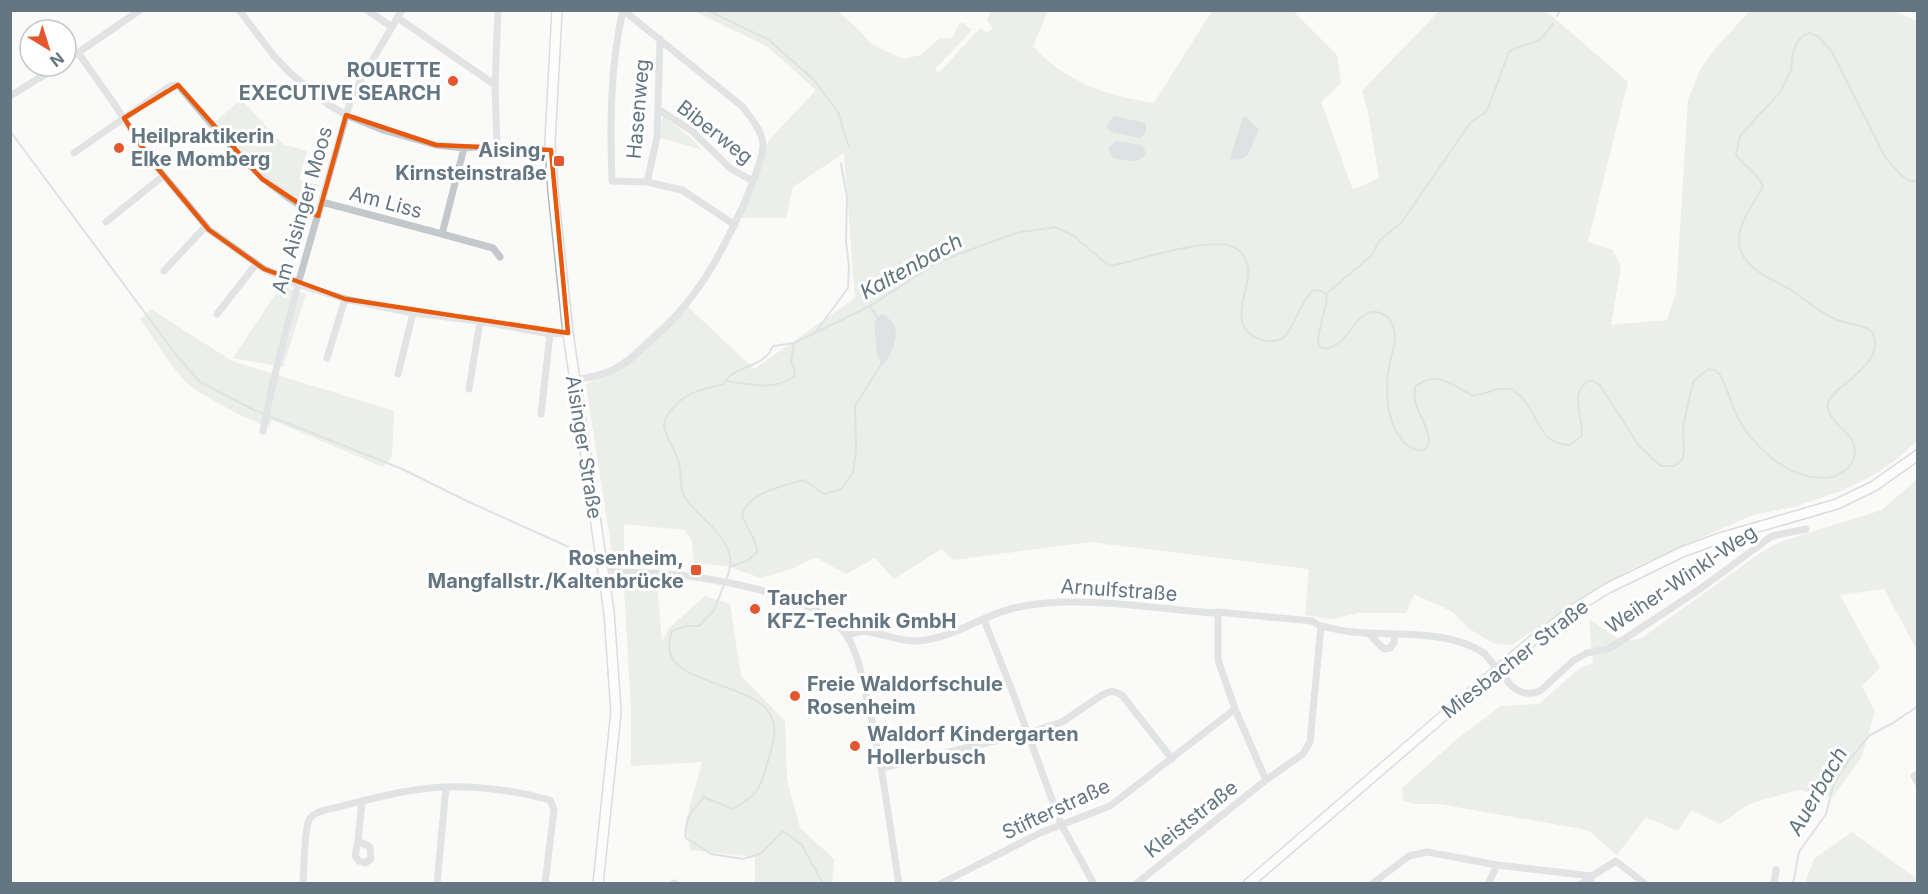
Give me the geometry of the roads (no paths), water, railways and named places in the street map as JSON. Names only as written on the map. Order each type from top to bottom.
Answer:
[{"type":"main road","name":"Aisinger Straße","points":[[557,10],[551,150],[568,333],[609,612],[616,712],[598,884]]},
{"type":"main road","name":"Miesbacher Straße","points":[[1248,884],[1456,705],[1571,611],[1627,578],[1682,552],[1720,538],[1837,504],[1874,486],[1917,455]]},
{"type":"street","points":[[140,10],[79,54],[149,158],[205,226],[264,270],[345,299],[413,313],[480,321],[550,334],[568,333]]},
{"type":"street","points":[[239,10],[274,57],[290,73],[329,105],[346,115],[383,130],[436,145],[551,150]]},
{"type":"street","points":[[367,10],[392,27]]},
{"type":"street","name":"Am Aisinger Moos","points":[[263,431],[298,284],[352,95],[402,10]]},
{"type":"street","points":[[497,146],[495,85],[498,10]]},
{"type":"street","points":[[575,380],[602,374],[623,365],[661,332],[693,298],[719,257],[735,225],[764,146],[757,126],[743,107],[623,10],[617,37],[610,135],[612,181],[647,182],[682,190],[735,225]]},
{"type":"street","points":[[398,18],[495,85]]},
{"type":"street","name":"Hasenweg","points":[[647,182],[657,137],[660,39]]},
{"type":"street","points":[[10,96],[39,78]]},
{"type":"street","points":[[74,153],[170,86],[178,85],[229,146],[262,179],[295,204],[318,216]]},
{"type":"street","name":"Biberweg","points":[[658,109],[692,131],[731,169],[753,181]]},
{"type":"street","name":"Am Liss","points":[[442,234],[464,148]]},
{"type":"street","points":[[106,222],[163,176]]},
{"type":"street","name":"Am Liss","points":[[321,202],[493,248],[500,257]]},
{"type":"street","points":[[164,271],[205,226]]},
{"type":"street","points":[[217,314],[256,264]]},
{"type":"street","points":[[327,358],[345,299]]},
{"type":"street","points":[[399,374],[413,313]]},
{"type":"street","points":[[469,389],[480,321]]},
{"type":"street","points":[[541,414],[550,334]]},
{"type":"street","name":"Weiher-Winkl-Weg","points":[[1321,626],[1351,632],[1433,636],[1471,645],[1484,654],[1509,684],[1521,693],[1534,694],[1574,660],[1587,653],[1608,649],[1626,638],[1700,590],[1772,536],[1806,529]]},
{"type":"street","points":[[604,572],[654,573],[714,579],[796,600],[822,613],[848,636],[859,664],[882,768],[899,884]]},
{"type":"street","name":"Arnulfstraße","points":[[848,636],[852,633],[874,633],[913,641],[946,635],[1013,608],[1053,602],[1218,612],[1312,621],[1321,626]]},
{"type":"street","points":[[1218,612],[1218,660],[1235,709],[1266,780]]},
{"type":"street","points":[[984,620],[1061,824],[1094,884]]},
{"type":"street","name":"Kleiststraße","points":[[1136,884],[1308,748],[1321,626]]},
{"type":"street","name":"Weiher-Winkl-Weg","points":[[1368,633],[1384,649],[1390,648],[1395,634]]},
{"type":"street","points":[[882,768],[1028,733],[1062,722],[1102,694],[1112,691],[1122,695],[1172,759]]},
{"type":"street","name":"Stifterstraße","points":[[946,882],[1040,833],[1110,806],[1235,709]]},
{"type":"street","points":[[437,884],[446,787]]},
{"type":"street","points":[[303,884],[309,820],[319,812],[420,790],[446,787],[525,793],[550,800],[554,809],[545,884]]},
{"type":"street","points":[[358,841],[362,802]]},
{"type":"street","points":[[1372,884],[1409,856],[1426,852],[1591,880]]},
{"type":"street","points":[[1581,884],[1591,880],[1616,861],[1645,884]]},
{"type":"street","points":[[1488,884],[1497,865]]},
{"type":"street","points":[[1774,884],[1776,870]]},
{"type":"waterway","points":[[707,10],[769,40],[814,80],[838,112],[849,147]]},
{"type":"waterway","points":[[1557,16],[1560,10]]},
{"type":"waterway","points":[[1327,293],[1371,256],[1380,240],[1401,223],[1471,122],[1485,113],[1509,52],[1537,41],[1553,24]]},
{"type":"waterway","name":"Kaltenbach","points":[[726,580],[730,567],[730,555],[726,545],[720,535],[686,499],[678,459],[665,429],[665,419],[677,403],[695,392],[724,384],[731,375],[765,357],[773,346],[794,343],[870,306],[933,265],[948,258],[1016,233],[1055,227],[1074,236],[1111,266],[1196,246],[1227,245],[1237,249],[1244,257],[1248,268],[1241,316],[1243,325],[1249,333],[1261,340],[1281,339],[1314,290],[1326,294],[1327,299],[1318,337],[1319,346],[1327,349],[1339,343],[1364,315],[1376,312],[1383,314],[1391,321],[1395,334],[1388,372],[1388,408],[1395,430],[1410,447],[1416,450],[1426,448],[1429,438],[1415,399],[1415,387],[1423,382],[1438,379],[1474,396],[1499,389],[1512,389],[1528,406],[1546,435],[1560,444],[1570,445],[1582,435],[1578,406],[1579,393],[1588,381],[1593,381],[1600,385],[1639,446],[1661,466],[1674,466],[1682,460],[1683,428],[1694,381],[1708,369],[1715,370],[1720,375],[1742,425],[1768,455],[1801,475],[1827,478],[1835,476],[1844,472],[1850,465],[1855,448],[1848,434],[1831,417],[1828,403],[1831,397],[1870,359],[1874,350],[1873,334],[1864,327],[1827,315],[1791,290],[1759,272],[1745,259],[1739,240],[1742,224],[1763,186],[1758,177],[1736,155],[1740,136],[1781,91],[1791,70],[1797,42],[1804,35],[1810,33],[1819,37],[1832,52],[1885,157],[1902,176],[1910,181],[1918,181]]},
{"type":"waterway","points":[[10,131],[177,356],[200,382],[252,409],[402,469],[571,548]]},
{"type":"waterway","points":[[817,330],[848,288],[847,197],[841,164]]},
{"type":"waterway","points":[[870,306],[878,319]]},
{"type":"waterway","points":[[726,381],[769,385],[794,377],[795,371],[791,361],[794,343]]},
{"type":"waterway","points":[[732,566],[747,561],[757,552],[742,515],[745,507],[751,501],[768,491],[804,480],[824,494],[841,489],[853,473],[856,449],[855,406],[882,363]]},
{"type":"waterway","name":"Kaltenbach","points":[[724,585],[714,610],[699,626],[686,626],[672,631],[670,653],[676,664],[688,672],[736,691],[764,707],[774,723],[773,741],[762,780],[752,796],[732,809],[704,797],[690,815],[686,825],[686,838],[711,854],[743,859],[760,854],[783,831],[802,845],[823,884]]},
{"type":"waterway","name":"Auerbach","points":[[1793,884],[1799,852],[1826,814],[1834,783],[1849,760],[1870,735],[1918,706]]},
{"type":"place","name":"ROUETTE EXECUTIVE SEARCH","points":[[453,81]]},
{"type":"place","name":"Heilpraktikerin Elke Momberg","points":[[119,148]]},
{"type":"place","name":"Aising, Kirnsteinstraße","points":[[559,161]]},
{"type":"place","name":"Rosenheim, Mangfallstr./Kaltenbrücke","points":[[696,570]]},
{"type":"place","name":"Taucher KFZ-Technik GmbH","points":[[755,609]]},
{"type":"place","name":"Freie Waldorfschule Rosenheim","points":[[795,696]]},
{"type":"place","name":"Waldorf Kindergarten Hollerbusch","points":[[855,746]]}]
